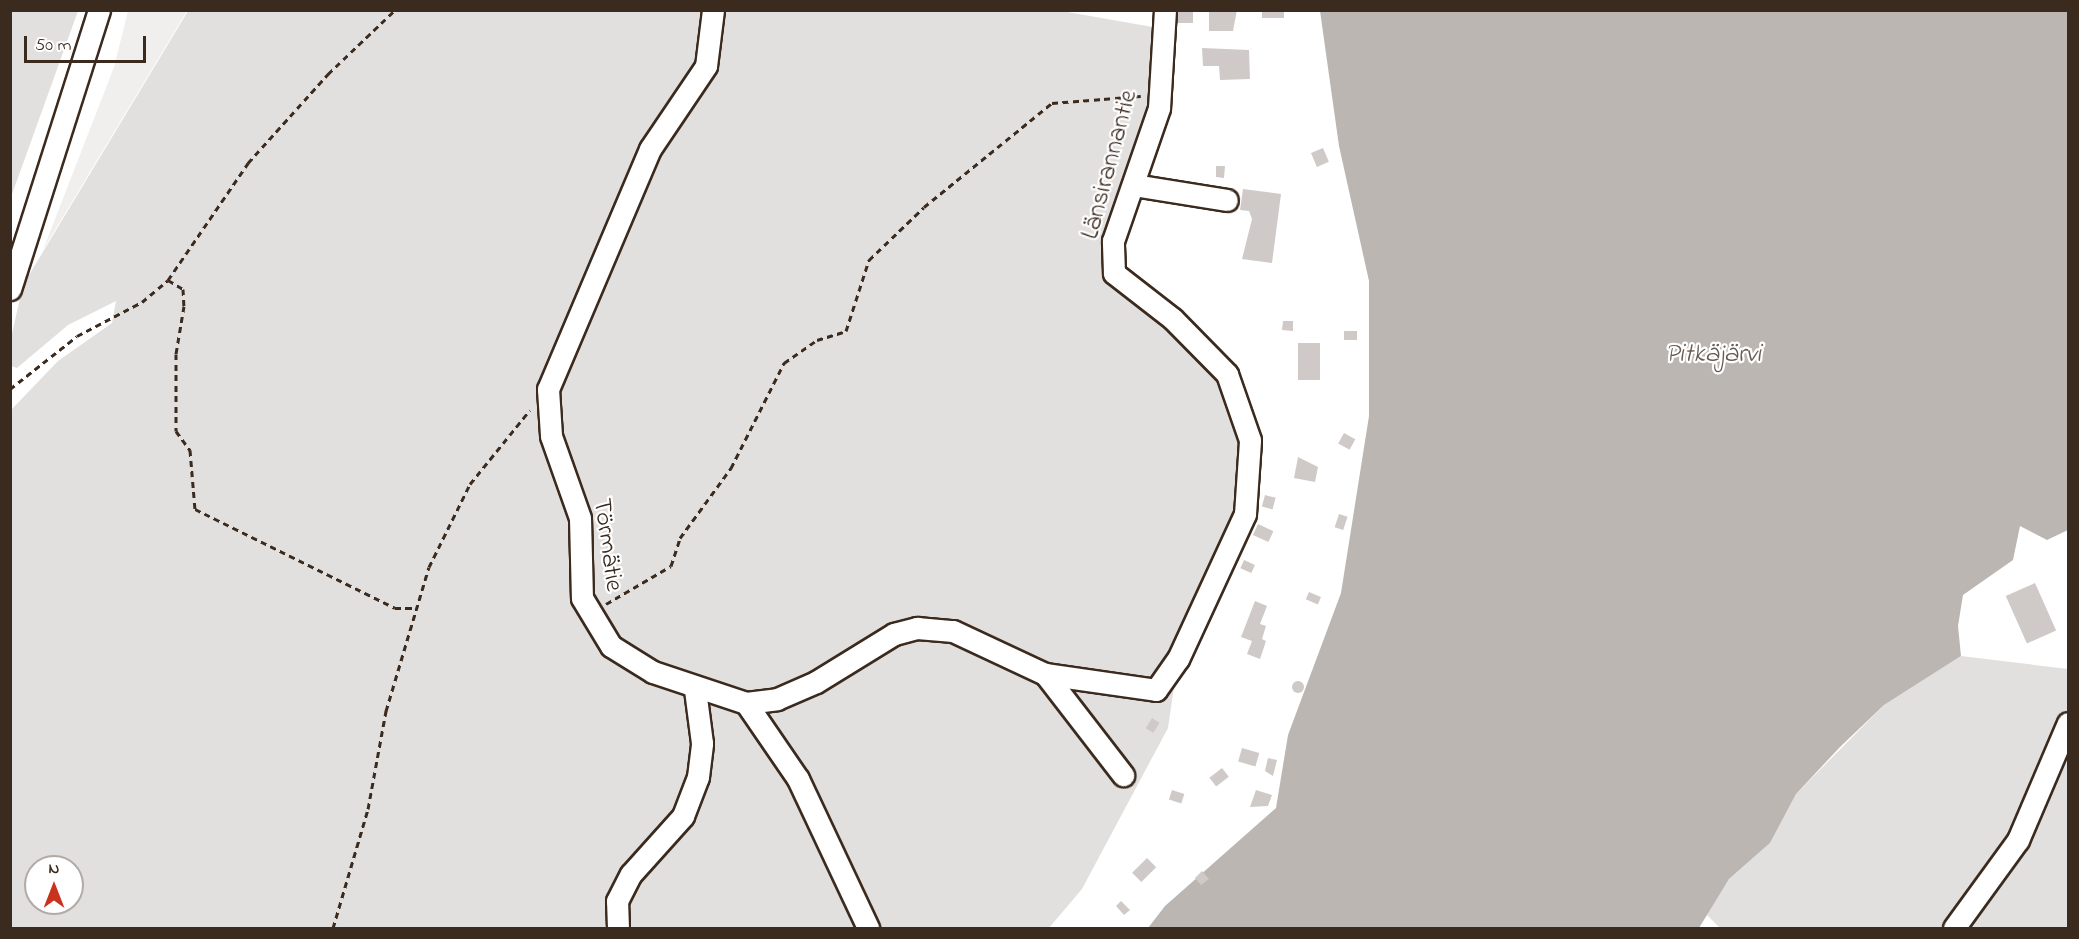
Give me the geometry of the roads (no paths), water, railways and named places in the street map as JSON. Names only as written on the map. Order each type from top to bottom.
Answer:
[{"type":"street","points":[[10,289],[99,10]]},
{"type":"street","name":"Törmätie","points":[[713,10],[706,66],[650,149],[548,389],[551,436],[580,518],[582,598],[611,646],[653,672],[695,690],[746,703]]},
{"type":"street","name":"Länsirannantie","points":[[1045,674],[1156,690],[1178,659],[1245,514],[1250,440],[1227,374],[1173,319],[1114,273],[1113,242],[1134,185],[1160,94],[1165,10]]},
{"type":"street","points":[[1134,185],[1227,200]]},
{"type":"street","points":[[868,928],[798,779],[746,703],[797,690],[894,634],[917,628],[952,631],[1045,674],[1123,775]]},
{"type":"street","points":[[618,928],[617,901],[631,874],[683,816],[698,777],[702,743],[695,690]]},
{"type":"street","points":[[1954,928],[2018,840],[2068,723]]},
{"type":"water","name":"Pitkäjärvi","points":[[1320,11],[2068,11],[2068,530],[2047,540],[2020,526],[2013,560],[1963,595],[1958,626],[1961,656],[1884,705],[1840,747],[1796,794],[1770,843],[1729,879],[1699,928],[1148,928],[1165,906],[1276,808],[1288,735],[1341,593],[1369,416],[1369,281],[1339,146]]}]
